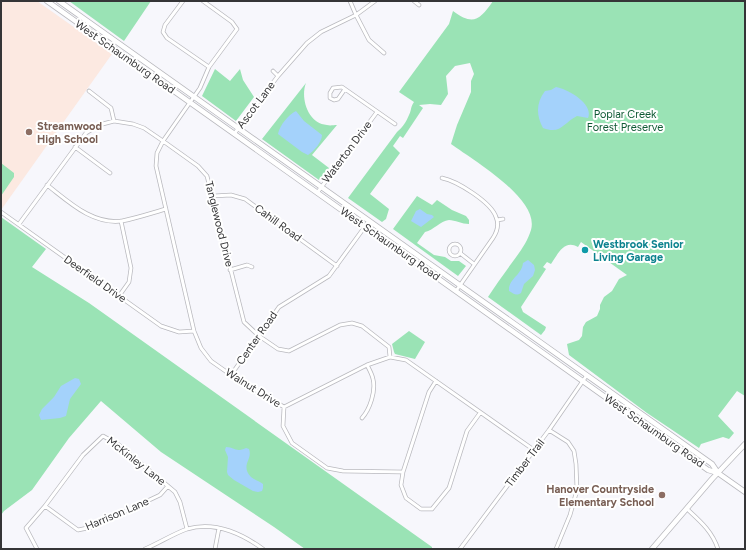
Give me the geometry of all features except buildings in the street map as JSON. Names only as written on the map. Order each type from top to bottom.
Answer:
[{"type":"main road","name":"West Schaumburg Road","points":[[47,1],[708,470],[718,473]]},
{"type":"main road","name":"West Schaumburg Road","points":[[59,1],[712,464],[718,473]]},
{"type":"main road","points":[[652,549],[745,444]]},
{"type":"main road","points":[[718,473],[745,492]]},
{"type":"street","points":[[183,1],[165,25],[163,32],[167,38],[209,67]]},
{"type":"street","name":"Walnut Drive","points":[[203,1],[232,22],[237,29],[209,67],[200,88],[163,141],[157,153],[156,166],[194,331],[201,348],[211,361],[284,407],[367,365],[390,357]]},
{"type":"street","points":[[350,1],[369,40],[384,53]]},
{"type":"street","name":"Ascot Lane","points":[[234,134],[278,76],[306,43],[321,32],[356,15],[376,1]]},
{"type":"street","points":[[414,1],[418,5]]},
{"type":"street","name":"Ascot Lane","points":[[273,71],[278,76]]},
{"type":"street","points":[[345,90],[338,99],[334,100],[330,98],[330,93],[333,88],[339,87],[345,90],[395,124]]},
{"type":"street","points":[[89,91],[111,108],[114,121]]},
{"type":"street","name":"Waterton Drive","points":[[317,192],[377,112]]},
{"type":"street","name":"Tanglewood Drive","points":[[18,224],[86,132],[99,124],[114,121],[144,128],[198,166],[207,176],[244,322],[259,336],[278,349],[289,351],[340,325],[352,323],[362,326],[389,347],[390,357]]},
{"type":"street","points":[[75,147],[110,172]]},
{"type":"street","points":[[442,178],[455,182],[487,204],[497,220],[496,234],[456,291]]},
{"type":"street","points":[[46,185],[87,214],[103,220],[121,221],[166,209]]},
{"type":"street","name":"Cahill Road","points":[[213,196],[231,195],[245,199],[337,266]]},
{"type":"street","name":"Deerfield Drive","points":[[1,212],[161,326],[179,332],[194,331]]},
{"type":"street","points":[[497,220],[503,220]]},
{"type":"street","points":[[119,296],[129,282],[131,268],[121,221]]},
{"type":"street","name":"Center Road","points":[[231,375],[279,307],[329,276],[369,221]]},
{"type":"street","points":[[460,253],[474,264]]},
{"type":"street","points":[[230,270],[247,265],[252,267]]},
{"type":"street","points":[[390,357],[406,360],[534,450]]},
{"type":"street","points":[[362,418],[367,413],[374,391],[374,379],[367,365]]},
{"type":"street","name":"Timber Trail","points":[[460,549],[549,430],[587,375]]},
{"type":"street","points":[[436,381],[429,392],[403,472],[401,485],[406,498],[421,509],[432,509],[449,488],[467,431],[480,413]]},
{"type":"street","points":[[284,407],[283,426],[292,443],[327,468],[342,471],[403,472]]},
{"type":"street","points":[[549,430],[568,442],[574,451],[576,464],[577,490],[570,515],[556,549]]},
{"type":"street","name":"McKinley Lane","points":[[37,549],[26,528],[45,506],[83,455],[103,436],[118,445],[175,492],[180,502],[187,529]]},
{"type":"street","name":"Harrison Lane","points":[[45,506],[78,530],[92,527],[160,495],[168,486]]},
{"type":"street","points":[[687,509],[704,524],[710,532],[718,549]]},
{"type":"street","points":[[145,549],[187,529],[206,527],[219,528],[236,533],[249,539],[263,549]]},
{"type":"street","points":[[215,549],[219,528]]},
{"type":"shaded area","name":"Streamwood High School","points":[[1,1],[37,1],[112,54],[1,210]]},
{"type":"green space","points":[[69,1],[151,1],[124,41]]},
{"type":"green space","name":"Poplar Creek Forest Preserve","points":[[493,1],[745,1],[745,396],[737,391],[718,416],[734,433],[729,439],[723,437],[701,444],[699,448],[647,413],[569,355],[567,344],[579,340],[582,336],[583,327],[586,322],[597,316],[604,297],[612,291],[619,279],[627,275],[581,242],[578,247],[573,245],[565,246],[551,264],[547,262],[543,267],[546,269],[521,307],[523,312],[546,327],[541,335],[488,297],[525,244],[531,230],[531,218],[525,206],[503,181],[451,144],[457,125],[471,92],[471,81],[474,74],[470,63],[455,66],[446,76],[448,94],[441,105],[419,105],[423,108],[403,138],[400,136],[393,146],[400,153],[370,194],[389,209],[386,219],[382,222],[348,198],[405,122],[414,102],[399,92],[449,24],[453,11],[460,16],[476,19],[484,13]]},
{"type":"green space","points":[[215,69],[230,81],[240,69],[243,80],[254,97],[236,121],[202,96]]},
{"type":"green space","points":[[306,83],[304,96],[310,115],[320,124],[337,125],[312,155],[329,168],[319,180],[262,139]]},
{"type":"green space","points":[[1,163],[14,173],[14,177],[1,196]]},
{"type":"green space","points":[[417,196],[432,205],[437,200],[452,210],[466,216],[469,220],[469,224],[451,220],[443,222],[425,232],[417,243],[434,255],[445,257],[451,261],[459,261],[466,266],[458,276],[393,229]]},
{"type":"green space","points":[[1,217],[46,249],[32,267],[89,303],[432,547],[432,549],[305,549],[161,452],[101,401],[69,438],[32,490],[4,511],[1,515]]},
{"type":"green space","points":[[409,331],[425,342],[415,359],[395,354],[392,344]]},
{"type":"water","points":[[556,87],[561,88],[579,98],[587,108],[589,113],[588,118],[577,116],[562,127],[554,130],[543,128],[538,114],[540,100],[545,91]]},
{"type":"water","points":[[296,111],[304,121],[322,135],[321,141],[308,155],[278,134],[285,121]]},
{"type":"water","points":[[420,209],[434,217],[421,227],[411,221],[416,211]]},
{"type":"water","points":[[528,260],[534,265],[535,270],[533,276],[524,284],[521,293],[514,294],[509,291],[509,287],[520,271],[523,263]]},
{"type":"water","points":[[75,378],[79,379],[81,384],[70,399],[66,416],[41,420],[39,415],[42,409],[54,397],[61,386]]},
{"type":"water","points":[[226,447],[237,450],[246,448],[249,449],[250,453],[247,466],[248,473],[251,477],[263,484],[262,491],[253,491],[228,475],[228,457],[225,450]]},
{"type":"place","name":"Streamwood High School","points":[[29,132]]},
{"type":"place","name":"Westbrook Senior Living Garage","points":[[585,250]]},
{"type":"place","name":"Hanover Countryside Elementary School","points":[[662,495]]}]
